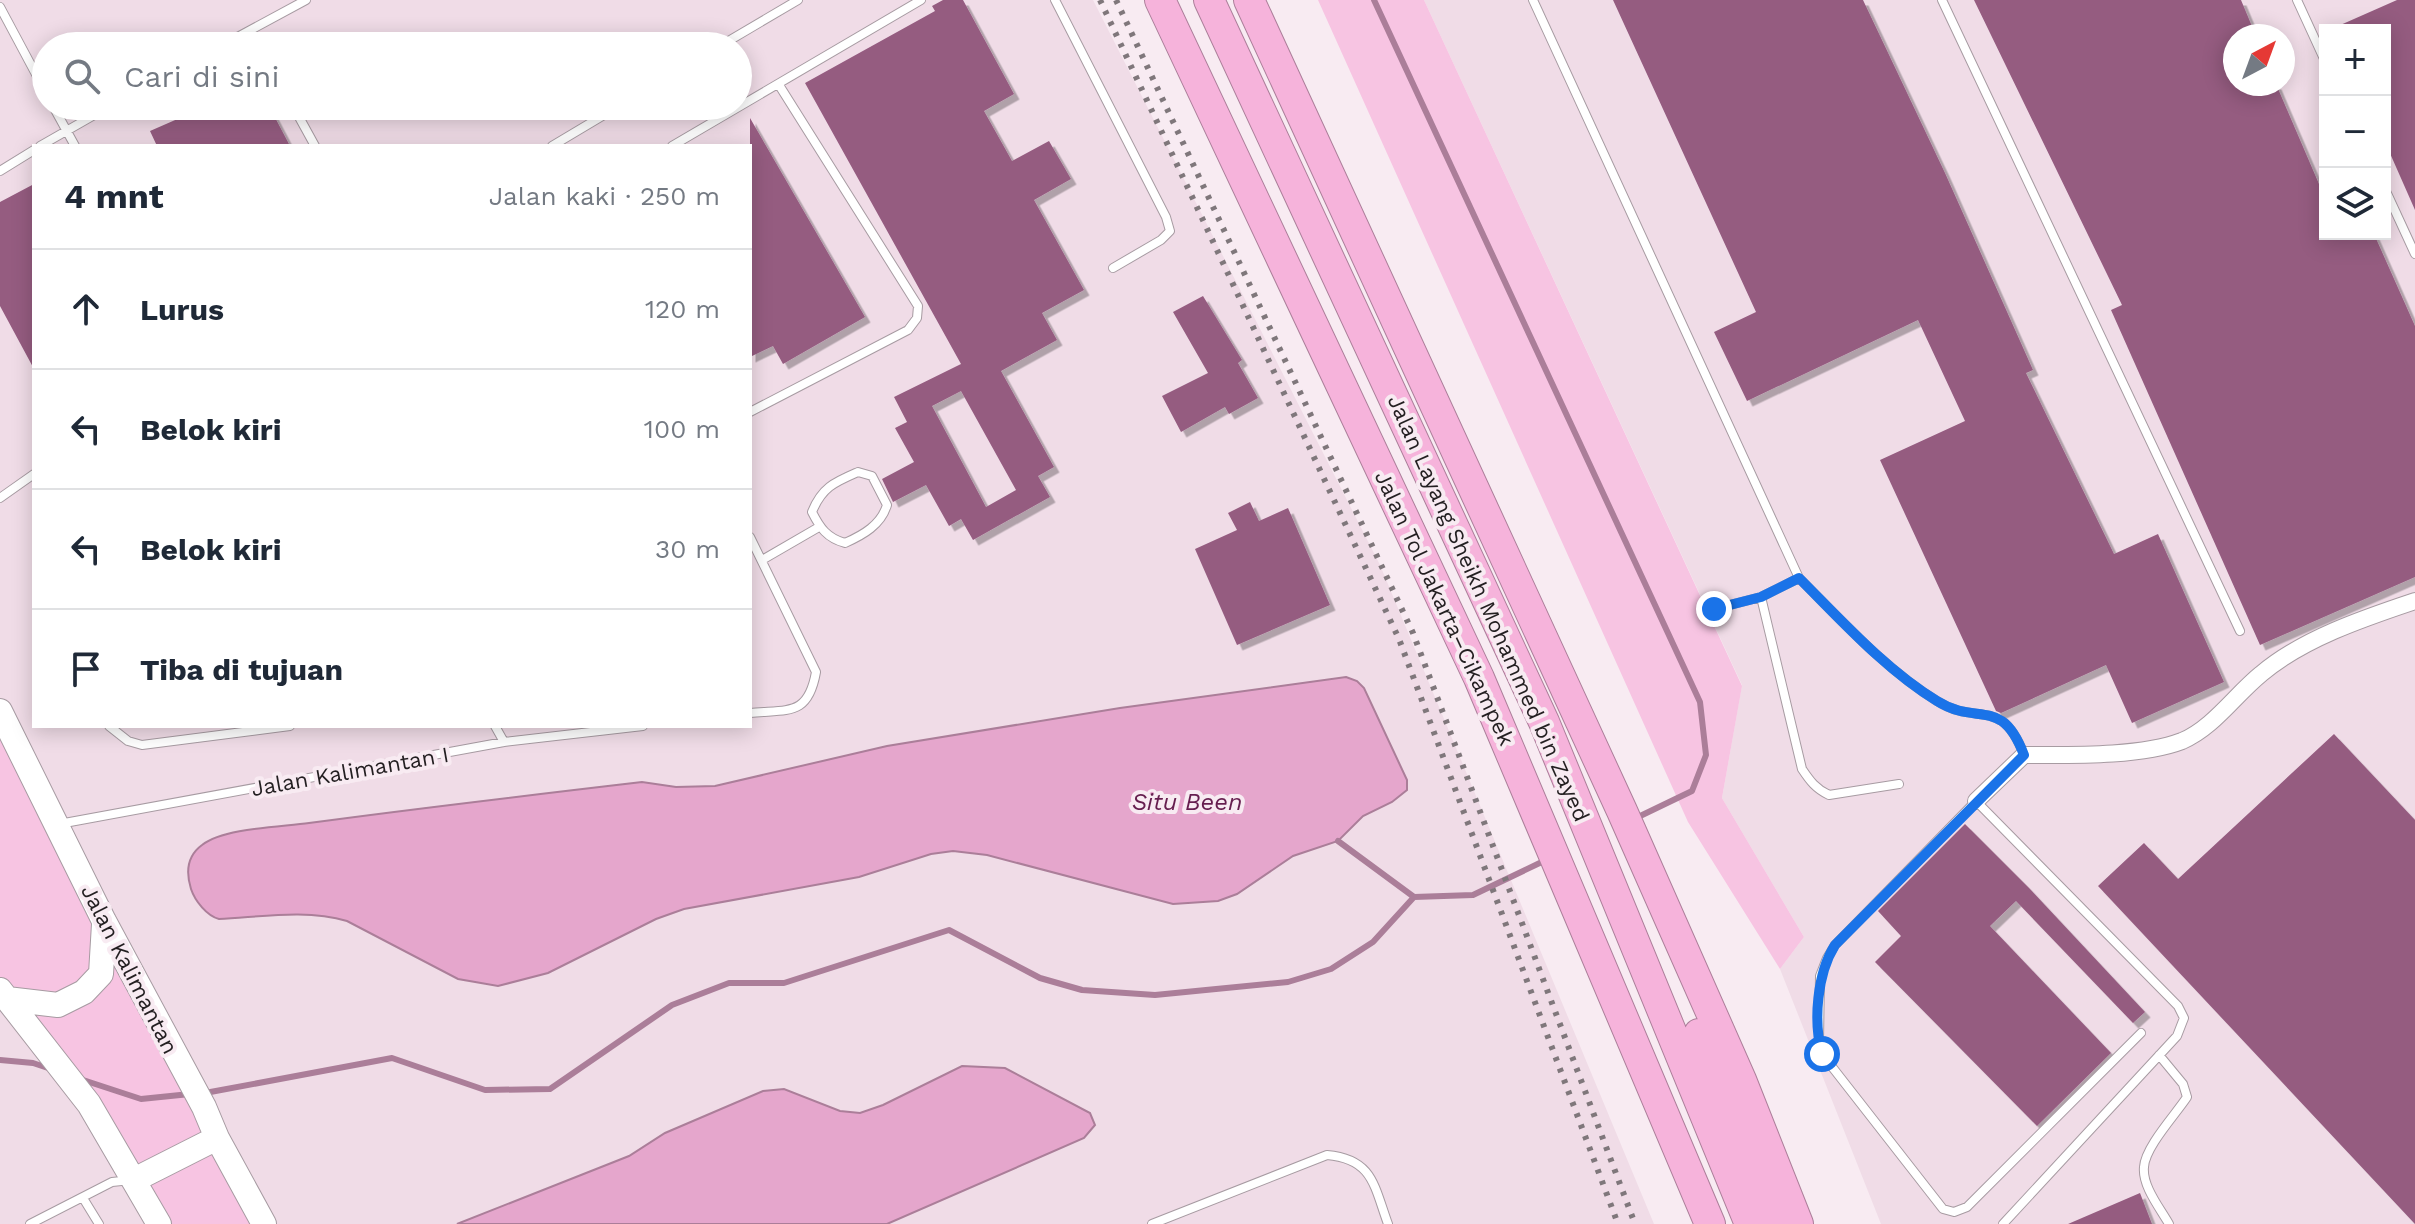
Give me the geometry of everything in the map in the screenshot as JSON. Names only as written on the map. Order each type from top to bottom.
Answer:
[{"type":"highway","name":"Jalan Tol Jakarta–Cikampek","points":[[1160,0],[1479,678],[1710,1224]]},
{"type":"highway","name":"Jalan Layang Sheikh Mohammed bin Zayed","points":[[1209,0],[1544,722],[1750,1224]]},
{"type":"highway","name":"Jalan Layang Sheikh Mohammed bin Zayed","points":[[1233,0],[1330,206],[1671,964],[1774,1224]]},
{"type":"highway","points":[[1249,0],[1601,766],[1741,1080],[1798,1224]]},
{"type":"street","points":[[1976,801],[2024,755],[2125,751],[2157,748],[2185,740],[2208,724],[2262,672],[2284,658],[2330,633],[2415,601]]},
{"type":"street","name":"Jalan Kalimantan","points":[[0,711],[104,921],[264,1224]]},
{"type":"street","points":[[4,995],[58,1005],[84,992],[101,974],[104,921]]},
{"type":"street","points":[[4,995],[89,1104],[159,1224]]},
{"type":"street","points":[[134,1180],[217,1138]]},
{"type":"lane","points":[[247,32],[306,0]]},
{"type":"lane","points":[[744,32],[798,0]]},
{"type":"lane","points":[[752,100],[921,0]]},
{"type":"lane","points":[[1055,0],[1166,217],[1170,231],[1161,240],[1113,268]]},
{"type":"lane","points":[[1533,0],[1799,578],[1849,629],[1919,689],[1941,704],[1996,717],[2010,725],[2024,755]]},
{"type":"lane","points":[[1942,0],[2240,631]]},
{"type":"lane","points":[[2308,0],[2298,2],[2319,48]]},
{"type":"lane","points":[[0,7],[32,67]]},
{"type":"lane","points":[[752,410],[908,330],[917,318],[918,306],[779,85]]},
{"type":"lane","points":[[61,120],[74,144]]},
{"type":"lane","points":[[43,144],[84,120]]},
{"type":"lane","points":[[301,120],[314,144]]},
{"type":"lane","points":[[555,144],[596,120]]},
{"type":"lane","points":[[676,144],[718,120]]},
{"type":"lane","points":[[0,171],[32,151]]},
{"type":"lane","points":[[2391,202],[2415,254]]},
{"type":"lane","points":[[858,472],[872,476],[887,505],[884,515],[865,533],[845,543],[831,539],[819,527],[812,512],[819,494],[858,472]]},
{"type":"lane","points":[[0,498],[32,475]]},
{"type":"lane","points":[[762,560],[819,527]]},
{"type":"lane","points":[[752,541],[816,672],[812,694],[797,708],[752,713]]},
{"type":"lane","points":[[1714,609],[1761,597],[1799,578]]},
{"type":"lane","points":[[1761,597],[1802,769],[1810,781],[1818,790],[1829,795],[1899,784]]},
{"type":"lane","points":[[112,728],[128,741],[142,745],[274,728]]},
{"type":"lane","points":[[496,728],[504,742]]},
{"type":"lane","name":"Jalan Kalimantan I","points":[[58,824],[504,742],[626,728]]},
{"type":"lane","points":[[2003,1224],[2182,1028],[2184,1018],[2178,1006],[1976,801],[1835,945],[1820,976],[1819,1041],[1828,1064],[1943,1209],[1954,1212],[1967,1207],[2141,1033]]},
{"type":"lane","points":[[2159,1055],[2183,1084],[2187,1097],[2158,1137],[2144,1166],[2148,1186],[2169,1224]]},
{"type":"lane","points":[[1152,1224],[1327,1155],[1346,1157],[1362,1165],[1371,1179],[1388,1224]]},
{"type":"lane","points":[[30,1224],[112,1182],[134,1180]]},
{"type":"lane","points":[[83,1198],[99,1224]]},
{"type":"shaded area","points":[[0,0],[1093,0],[1380,565],[1654,1224],[0,1224]]},
{"type":"shaded area","points":[[1318,0],[1424,0],[1742,686],[1722,798],[1804,937],[1780,969],[1688,822]]},
{"type":"shaded area","points":[[1424,0],[2415,0],[2415,1224],[1881,1224],[1780,969],[1804,937],[1722,798],[1742,685]]},
{"type":"shaded area","points":[[0,718],[264,1224],[159,1224],[0,990]]},
{"type":"water","name":"Situ Been","points":[[1346,677],[1364,688],[1407,780],[1407,790],[1392,802],[1363,816],[1338,841],[1293,856],[1237,894],[1218,901],[1173,904],[987,855],[953,851],[931,854],[859,877],[684,909],[656,919],[548,973],[498,986],[458,979],[347,921],[331,917],[300,915],[219,919],[202,907],[189,883],[189,865],[197,849],[212,839],[253,829],[642,782],[676,787],[715,786],[887,746],[1120,708]]},
{"type":"water","points":[[962,1066],[1005,1068],[1090,1113],[1095,1125],[1084,1138],[887,1224],[457,1224],[629,1156],[665,1133],[763,1091],[784,1089],[840,1111],[860,1113]]},
{"type":"building","points":[[943,0],[963,0],[1014,94],[984,111],[1012,161],[1049,141],[1071,179],[1034,200],[1084,290],[1042,313],[1057,340],[1001,371],[1054,467],[1038,476],[1050,497],[973,540],[961,519],[949,526],[926,485],[893,502],[882,479],[914,462],[895,428],[907,422],[894,397],[961,364],[805,83],[935,11],[932,6]],"holes":[[[961,391],[1016,490],[986,507],[932,406]]]},
{"type":"building","points":[[1613,0],[1863,0],[2033,370],[2026,373],[2114,554],[2158,534],[2224,682],[2132,723],[2106,665],[2001,713],[1996,711],[1880,460],[1965,421],[1918,320],[1747,401],[1714,332],[1756,312]]},
{"type":"building","points":[[1974,0],[2241,0],[2251,24],[2223,24],[2223,96],[2281,96],[2319,184],[2319,240],[2377,240],[2415,326],[2415,577],[2260,645],[2111,310],[2122,305]]},
{"type":"building","points":[[2397,0],[2415,0],[2415,210],[2391,156],[2391,24],[2343,24]]},
{"type":"building","points":[[175,120],[276,120],[289,144],[156,144],[150,131]]},
{"type":"building","points":[[751,120],[865,317],[783,364],[773,346],[752,356]]},
{"type":"building","points":[[32,185],[32,365],[0,306],[0,202]]},
{"type":"building","points":[[1203,296],[1242,360],[1238,363],[1258,398],[1229,414],[1225,407],[1181,432],[1162,396],[1208,373],[1173,312]]},
{"type":"building","points":[[1250,502],[1259,521],[1288,508],[1330,605],[1237,645],[1195,549],[1237,530],[1228,513]]},
{"type":"building","points":[[2334,734],[2415,820],[2415,1224],[2098,886],[2144,843],[2178,879]]},
{"type":"building","points":[[1965,824],[2145,1012],[2133,1023],[2016,901],[1990,926],[2111,1053],[2037,1126],[1875,962],[1901,936],[1878,911]]},
{"type":"building","points":[[2140,1193],[2152,1224],[2068,1224]]},
{"type":"waterway","points":[[1374,0],[1700,702],[1706,755],[1692,791],[1636,818]]},
{"type":"waterway","points":[[1338,841],[1414,897]]},
{"type":"waterway","points":[[205,1093],[392,1058],[485,1090],[550,1089],[672,1005],[729,983],[784,983],[949,930],[1040,978],[1082,990],[1155,995],[1288,982],[1331,969],[1373,942],[1414,897],[1473,895],[1546,860]]},
{"type":"waterway","points":[[0,1060],[33,1063],[51,1069]]},
{"type":"waterway","points":[[80,1079],[141,1099],[190,1094]]},
{"type":"railway","points":[[1100,0],[1399,639],[1618,1224]]},
{"type":"railway","points":[[1116,0],[1413,633],[1635,1224]]},
{"type":"route","points":[[1714,609],[1761,597],[1799,578],[1849,629],[1919,689],[1941,704],[1996,717],[2010,725],[2024,755],[1835,945],[1820,976],[1819,1041],[1822,1054]]}]
